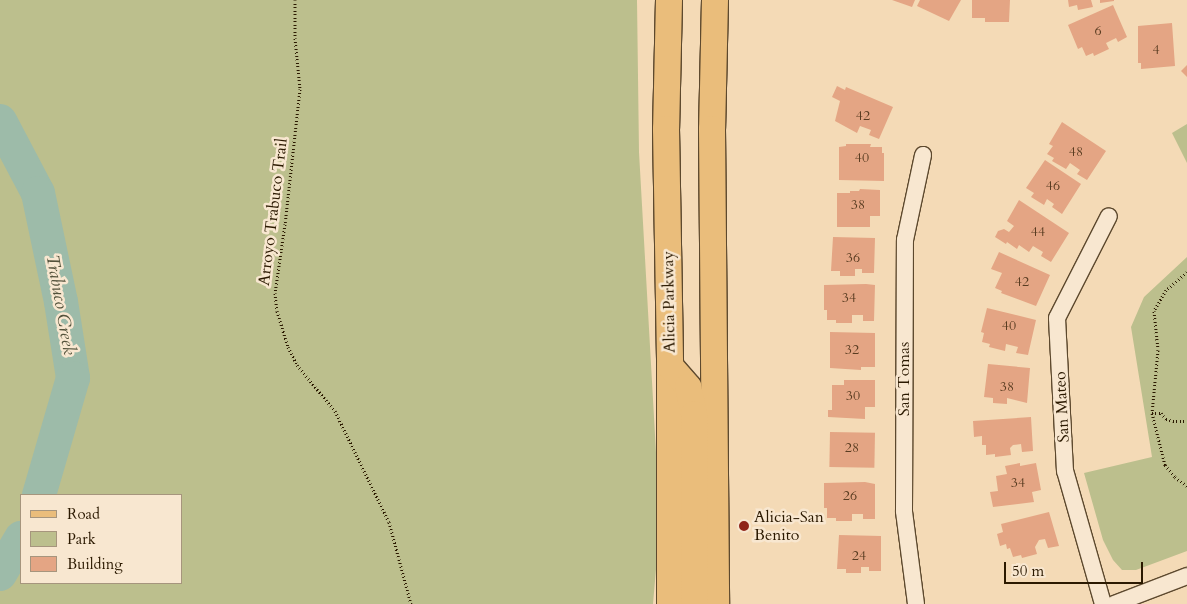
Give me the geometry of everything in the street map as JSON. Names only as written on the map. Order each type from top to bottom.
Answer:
[{"type":"main road","name":"Alicia Parkway","points":[[669,0],[666,129],[670,366],[670,604]]},
{"type":"main road","points":[[715,0],[712,139],[716,604]]},
{"type":"main road","points":[[670,366],[688,387],[694,414],[695,604]]},
{"type":"street","name":"San Tomas","points":[[916,604],[904,511],[904,240],[923,156]]},
{"type":"street","name":"San Mateo","points":[[1104,604],[1065,472],[1057,318],[1109,216]]},
{"type":"street","points":[[1114,604],[1187,576]]},
{"type":"path","name":"Arroyo Trabuco Trail","points":[[294,0],[294,38],[300,89],[286,216],[277,270],[275,293],[277,311],[288,347],[296,365],[335,411],[389,522],[411,604]]},
{"type":"path","points":[[1187,272],[1166,290],[1154,311],[1158,350],[1152,412],[1165,465],[1175,477],[1187,486]]},
{"type":"path","points":[[1152,412],[1161,413],[1166,419],[1173,421],[1184,421]]},
{"type":"green space","points":[[0,0],[637,0],[639,152],[660,523],[653,604],[0,604]]},
{"type":"green space","points":[[1187,124],[1187,163],[1172,133]]},
{"type":"green space","points":[[1187,257],[1187,551],[1136,570],[1122,570],[1113,560],[1103,540],[1084,473],[1152,457],[1131,327],[1144,297]]},
{"type":"building","points":[[892,0],[915,0],[912,7]]},
{"type":"building","points":[[920,0],[961,0],[949,21],[917,6]]},
{"type":"building","points":[[972,0],[1010,0],[1009,22],[985,22],[985,18],[972,18]]},
{"type":"building","points":[[1068,0],[1091,0],[1093,7],[1078,10],[1077,5],[1069,7]]},
{"type":"building","points":[[1100,0],[1114,0],[1114,1],[1100,3]]},
{"type":"building","points":[[1113,5],[1127,37],[1118,42],[1116,38],[1106,43],[1109,49],[1094,56],[1093,53],[1086,56],[1082,47],[1078,49],[1068,25]]},
{"type":"building","points":[[1172,23],[1175,66],[1141,69],[1141,63],[1138,63],[1138,26]]},
{"type":"building","points":[[1187,65],[1187,77],[1181,71]]},
{"type":"building","points":[[837,86],[845,90],[846,87],[893,107],[879,139],[869,135],[871,130],[860,126],[857,133],[835,121],[840,101],[832,97]]},
{"type":"building","points":[[1062,122],[1106,151],[1087,180],[1077,174],[1080,170],[1070,163],[1066,169],[1052,161],[1054,158],[1047,154],[1053,146],[1049,144]]},
{"type":"building","points":[[846,144],[871,144],[870,147],[882,147],[882,153],[884,153],[884,181],[839,180],[839,147],[846,146]]},
{"type":"building","points":[[1045,160],[1081,184],[1062,214],[1052,207],[1054,204],[1047,199],[1044,205],[1031,197],[1034,193],[1026,188]]},
{"type":"building","points":[[860,189],[880,190],[880,216],[870,216],[870,227],[837,227],[837,193],[850,193],[850,191],[859,191]]},
{"type":"building","points":[[1019,200],[1069,233],[1051,262],[1041,256],[1043,252],[1033,246],[1029,252],[1019,245],[1017,249],[995,237],[998,231],[1004,229],[1009,232],[1014,226],[1007,221]]},
{"type":"building","points":[[833,237],[875,238],[874,273],[862,273],[862,269],[855,269],[855,276],[840,276],[840,271],[831,271]]},
{"type":"building","points":[[999,252],[1050,275],[1036,306],[1001,293],[1002,291],[995,288],[1002,273],[991,269]]},
{"type":"building","points":[[824,285],[875,285],[874,321],[863,321],[863,315],[852,315],[852,323],[836,323],[836,320],[827,320],[827,310],[824,310]]},
{"type":"building","points":[[987,308],[1036,320],[1028,355],[1016,353],[1018,347],[1006,344],[1005,351],[989,347],[990,344],[982,342],[984,333],[981,332]]},
{"type":"building","points":[[830,332],[875,333],[875,367],[861,367],[861,370],[830,368]]},
{"type":"building","points":[[988,364],[1030,368],[1027,403],[1007,398],[1007,404],[993,403],[993,398],[984,397]]},
{"type":"building","points":[[844,380],[875,380],[875,407],[865,407],[865,419],[828,417],[828,410],[832,410],[832,385],[844,385]]},
{"type":"building","points":[[1031,417],[1033,451],[1022,452],[1021,444],[1013,445],[1010,448],[1011,455],[995,457],[995,454],[986,455],[986,445],[982,445],[982,436],[974,437],[973,421]]},
{"type":"building","points":[[830,432],[875,433],[874,468],[829,467]]},
{"type":"building","points":[[1020,463],[1020,466],[1036,463],[1041,490],[1032,492],[1034,502],[993,507],[990,492],[998,491],[996,476],[1007,474],[1005,466]]},
{"type":"building","points":[[865,482],[875,484],[875,519],[863,519],[863,514],[852,514],[852,521],[836,521],[836,518],[827,518],[827,508],[824,508],[824,483]]},
{"type":"building","points":[[1049,512],[1059,546],[1048,548],[1045,539],[1039,540],[1035,547],[1037,554],[1022,558],[1021,555],[1013,557],[1010,548],[1007,549],[1006,544],[1000,546],[997,534],[1003,532],[1001,524]]},
{"type":"building","points":[[839,535],[881,536],[881,571],[869,571],[869,567],[861,567],[861,573],[846,573],[846,569],[837,569]]},
{"type":"waterway","name":"Trabuco Creek","points":[[0,121],[38,193],[61,302],[73,378],[39,494]]},
{"type":"waterway","name":"Trabuco Creek","points":[[0,574],[20,540]]},
{"type":"place","name":"Alicia-San Benito","points":[[744,526]]}]
